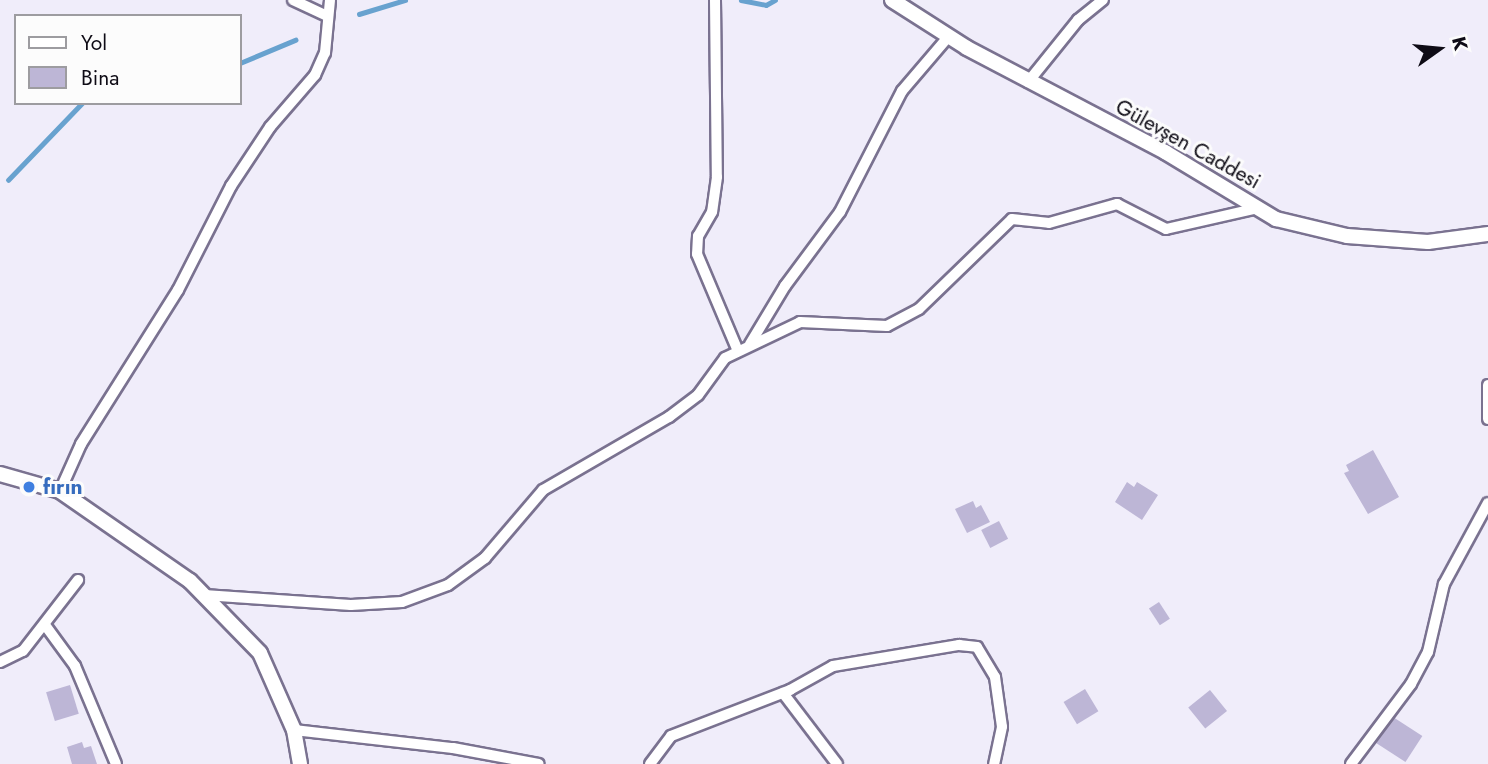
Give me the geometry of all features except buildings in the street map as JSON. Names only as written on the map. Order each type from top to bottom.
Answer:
[{"type":"street","points":[[293,0],[328,16]]},
{"type":"street","points":[[60,491],[81,444],[178,290],[231,186],[270,127],[315,75],[325,53],[330,0]]},
{"type":"street","points":[[715,0],[717,177],[712,212],[698,236],[697,254],[738,351]]},
{"type":"street","name":"Gülevşen Caddesi","points":[[892,0],[1028,82],[1165,152],[1276,219],[1347,236],[1428,242],[1488,234]]},
{"type":"street","points":[[1028,82],[1078,20],[1103,0]]},
{"type":"street","points":[[749,345],[785,286],[840,212],[902,91],[949,36]]},
{"type":"street","points":[[204,595],[351,605],[402,602],[448,584],[485,558],[543,490],[698,396],[725,358],[800,322],[887,326],[919,309],[1012,219],[1049,223],[1117,204],[1166,229],[1258,208]]},
{"type":"street","points":[[1488,385],[1488,419]]},
{"type":"street","points":[[0,474],[60,491],[204,595],[260,653],[294,730],[300,764]]},
{"type":"street","points":[[1351,764],[1411,684],[1428,652],[1444,584],[1488,503]]},
{"type":"street","points":[[0,662],[23,650],[78,580]]},
{"type":"street","points":[[45,625],[75,666],[117,764]]},
{"type":"street","points":[[650,764],[671,736],[783,692],[833,666],[878,661],[921,650],[977,647],[995,677],[1002,727],[995,764]]},
{"type":"street","points":[[783,692],[837,764]]},
{"type":"street","points":[[294,730],[453,748],[539,764]]},
{"type":"waterway","points":[[359,14],[405,0]]},
{"type":"waterway","points":[[741,0],[766,5],[775,0]]},
{"type":"waterway","points":[[242,62],[295,40]]},
{"type":"waterway","points":[[8,180],[80,105]]},
{"type":"place","name":"fırın","points":[[29,487]]}]
